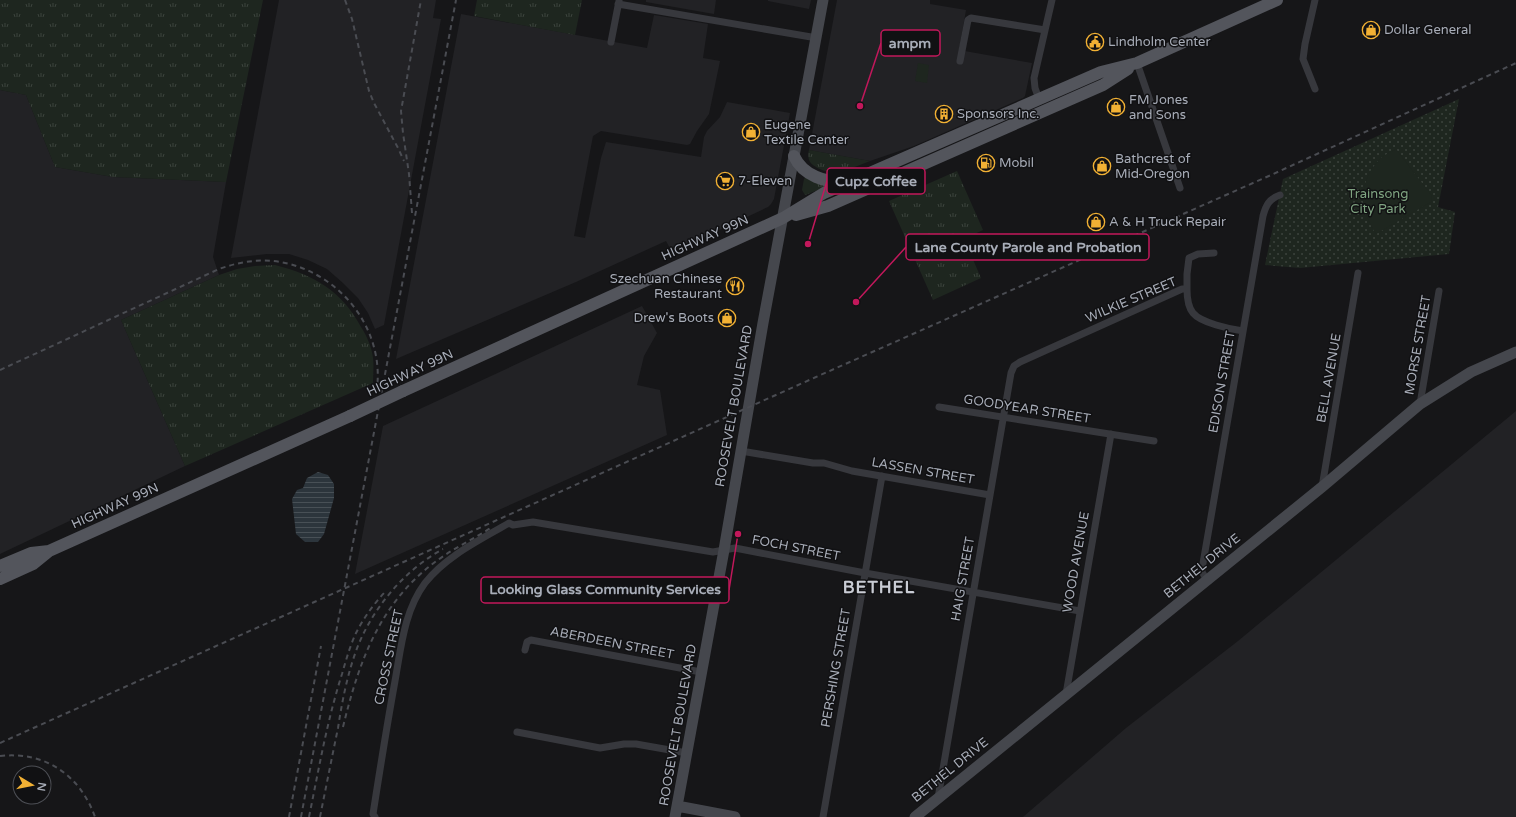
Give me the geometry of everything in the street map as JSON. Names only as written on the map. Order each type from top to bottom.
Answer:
[{"type":"main road","name":"ROOSEVELT BOULEVARD","points":[[676,812],[724,550],[763,322],[823,0]]},
{"type":"main road","name":"HIGHWAY 99N","points":[[783,218],[836,203],[1103,85],[1136,63],[1277,0]]},
{"type":"main road","name":"HIGHWAY 99N","points":[[48,551],[350,416],[783,218],[824,193],[1101,72],[1136,63]]},
{"type":"main road","points":[[794,156],[803,170],[824,180],[834,182],[852,182]]},
{"type":"main road","name":"BETHEL DRIVE","points":[[915,817],[1322,487],[1420,404],[1471,372],[1516,352]]},
{"type":"main road","points":[[0,566],[31,553],[48,551]]},
{"type":"main road","points":[[0,579],[33,564],[48,551]]},
{"type":"main road","points":[[676,812],[735,817]]},
{"type":"street","points":[[1039,99],[1034,88],[1034,78],[1052,0]]},
{"type":"street","points":[[1315,0],[1303,59],[1315,89]]},
{"type":"street","points":[[611,42],[618,2],[817,38]]},
{"type":"street","points":[[960,61],[968,20],[971,18],[1045,30]]},
{"type":"street","points":[[1136,63],[1180,188]]},
{"type":"street","name":"EDISON STREET","points":[[1206,580],[1202,569],[1265,207],[1271,199],[1280,195]]},
{"type":"street","points":[[1187,289],[1189,258],[1198,254],[1214,253]]},
{"type":"street","name":"BELL AVENUE","points":[[1322,487],[1358,273]]},
{"type":"street","name":"WILKIE STREET","points":[[1014,366],[1178,290],[1187,289],[1189,304],[1193,314],[1211,322],[1243,330]]},
{"type":"street","name":"MORSE STREET","points":[[1420,404],[1440,290]]},
{"type":"street","name":"HAIG STREET","points":[[938,798],[1011,373],[1014,366]]},
{"type":"street","name":"GOODYEAR STREET","points":[[939,407],[1154,441]]},
{"type":"street","name":"WOOD AVENUE","points":[[1066,694],[1111,434]]},
{"type":"street","name":"LASSEN STREET","points":[[741,451],[812,463],[824,463],[852,471],[990,496]]},
{"type":"street","name":"PERSHING STREET","points":[[822,817],[882,476]]},
{"type":"street","name":"FOCH STREET","points":[[509,523],[513,525],[533,522],[713,552],[735,548],[865,573],[1080,610]]},
{"type":"street","name":"CROSS STREET","points":[[375,817],[373,814],[403,636],[406,621],[415,598],[425,582],[439,567],[463,550],[509,523]]},
{"type":"street","name":"ABERDEEN STREET","points":[[525,650],[527,642],[531,640],[702,672]]},
{"type":"street","points":[[517,732],[600,748],[624,744],[636,744],[687,752]]},
{"type":"shaded area","points":[[279,0],[436,0],[433,18],[441,19],[384,325],[375,329],[368,313],[358,298],[327,269],[308,260],[289,254],[267,254],[231,258]]},
{"type":"shaded area","points":[[646,0],[716,0],[714,14],[646,2]]},
{"type":"shaded area","points":[[768,0],[811,0],[809,9]]},
{"type":"shaded area","points":[[837,0],[930,0],[930,4],[966,10],[959,50],[1032,63],[1025,96],[914,146],[870,161],[809,150]]},
{"type":"shaded area","points":[[461,14],[647,48],[654,15],[708,24],[703,58],[720,61],[709,114],[690,144],[687,145],[601,131],[593,136],[574,236],[585,238],[601,158],[606,142],[701,157],[704,137],[707,131],[720,117],[727,102],[790,113],[774,199],[771,204],[768,207],[672,252],[666,241],[576,282],[396,359]]},
{"type":"shaded area","points":[[0,90],[26,95],[55,167],[113,177],[226,182],[213,257],[219,275],[121,320],[185,466],[0,554]]},
{"type":"shaded area","points":[[642,306],[657,333],[644,356],[637,385],[660,390],[667,435],[355,574],[383,426]]},
{"type":"shaded area","points":[[1516,411],[1516,817],[1023,817],[1126,728],[1238,641]]},
{"type":"shaded area","points":[[318,472],[328,475],[334,484],[334,498],[324,534],[318,542],[305,542],[296,534],[292,499],[297,490],[303,488],[307,478]]},
{"type":"green space","points":[[0,0],[263,0],[226,182],[113,177],[55,167],[26,95],[0,90]]},
{"type":"green space","points":[[477,0],[582,0],[575,35],[474,16]]},
{"type":"green space","points":[[918,63],[929,65],[927,83],[915,81]]},
{"type":"green space","name":"Trainsong City Park","points":[[1459,99],[1438,207],[1455,212],[1449,254],[1300,268],[1265,265],[1283,179]]},
{"type":"green space","points":[[1396,149],[1432,196],[1431,202],[1376,234],[1366,215],[1364,204],[1365,184],[1374,166],[1382,157]]},
{"type":"green space","points":[[809,150],[870,161],[839,173],[831,173],[814,166],[811,163],[808,158]]},
{"type":"green space","points":[[957,171],[983,230],[964,239],[981,278],[933,300],[889,201]]},
{"type":"green space","points":[[807,176],[826,185],[826,187],[805,195],[802,190],[804,179]]},
{"type":"green space","points":[[275,265],[302,274],[326,286],[345,304],[353,314],[370,346],[373,361],[373,383],[185,466],[121,320],[219,275],[237,269]]},
{"type":"railway","points":[[345,0],[352,19],[369,91],[404,161]]},
{"type":"railway","points":[[412,213],[401,111],[421,0]]},
{"type":"railway","points":[[301,817],[456,0]]},
{"type":"railway","points":[[0,743],[816,377],[1271,175],[1516,63]]},
{"type":"railway","points":[[0,370],[219,269],[246,262],[273,261],[297,266],[318,276],[337,289],[353,306],[366,326],[374,348],[378,371],[376,395]]},
{"type":"railway","points":[[343,727],[357,676],[366,653],[377,630],[390,609],[405,590],[423,572],[445,555],[492,527]]},
{"type":"railway","points":[[320,817],[345,689],[353,660],[362,636],[370,621],[390,592],[415,568],[443,549]]},
{"type":"railway","points":[[309,817],[328,727],[348,653],[356,633],[372,607],[384,593]]},
{"type":"railway","points":[[289,817],[321,646]]},
{"type":"railway","points":[[0,756],[16,755],[32,758],[46,762],[59,769],[80,789],[95,817]]},
{"type":"place","name":"Dollar General","points":[[1371,30]]},
{"type":"place","name":"Lindholm Center","points":[[1095,42]]},
{"type":"place","name":"ampm","points":[[860,106]]},
{"type":"place","name":"FM Jones and Sons","points":[[1116,107]]},
{"type":"place","name":"Sponsors Inc.","points":[[944,114]]},
{"type":"place","name":"Eugene Textile Center","points":[[751,132]]},
{"type":"place","name":"Mobil","points":[[986,163]]},
{"type":"place","name":"Bathcrest of Mid-Oregon","points":[[1102,166]]},
{"type":"place","name":"7-Eleven","points":[[725,181]]},
{"type":"place","name":"A & H Truck Repair","points":[[1096,222]]},
{"type":"place","name":"Cupz Coffee","points":[[808,244]]},
{"type":"place","name":"Szechuan Chinese Restaurant","points":[[735,286]]},
{"type":"place","name":"Lane County Parole and Probation","points":[[856,302]]},
{"type":"place","name":"Drew's Boots","points":[[727,318]]},
{"type":"place","name":"Looking Glass Community Services","points":[[738,534]]},
{"type":"district","name":"BETHEL","points":[[879,587]]}]
